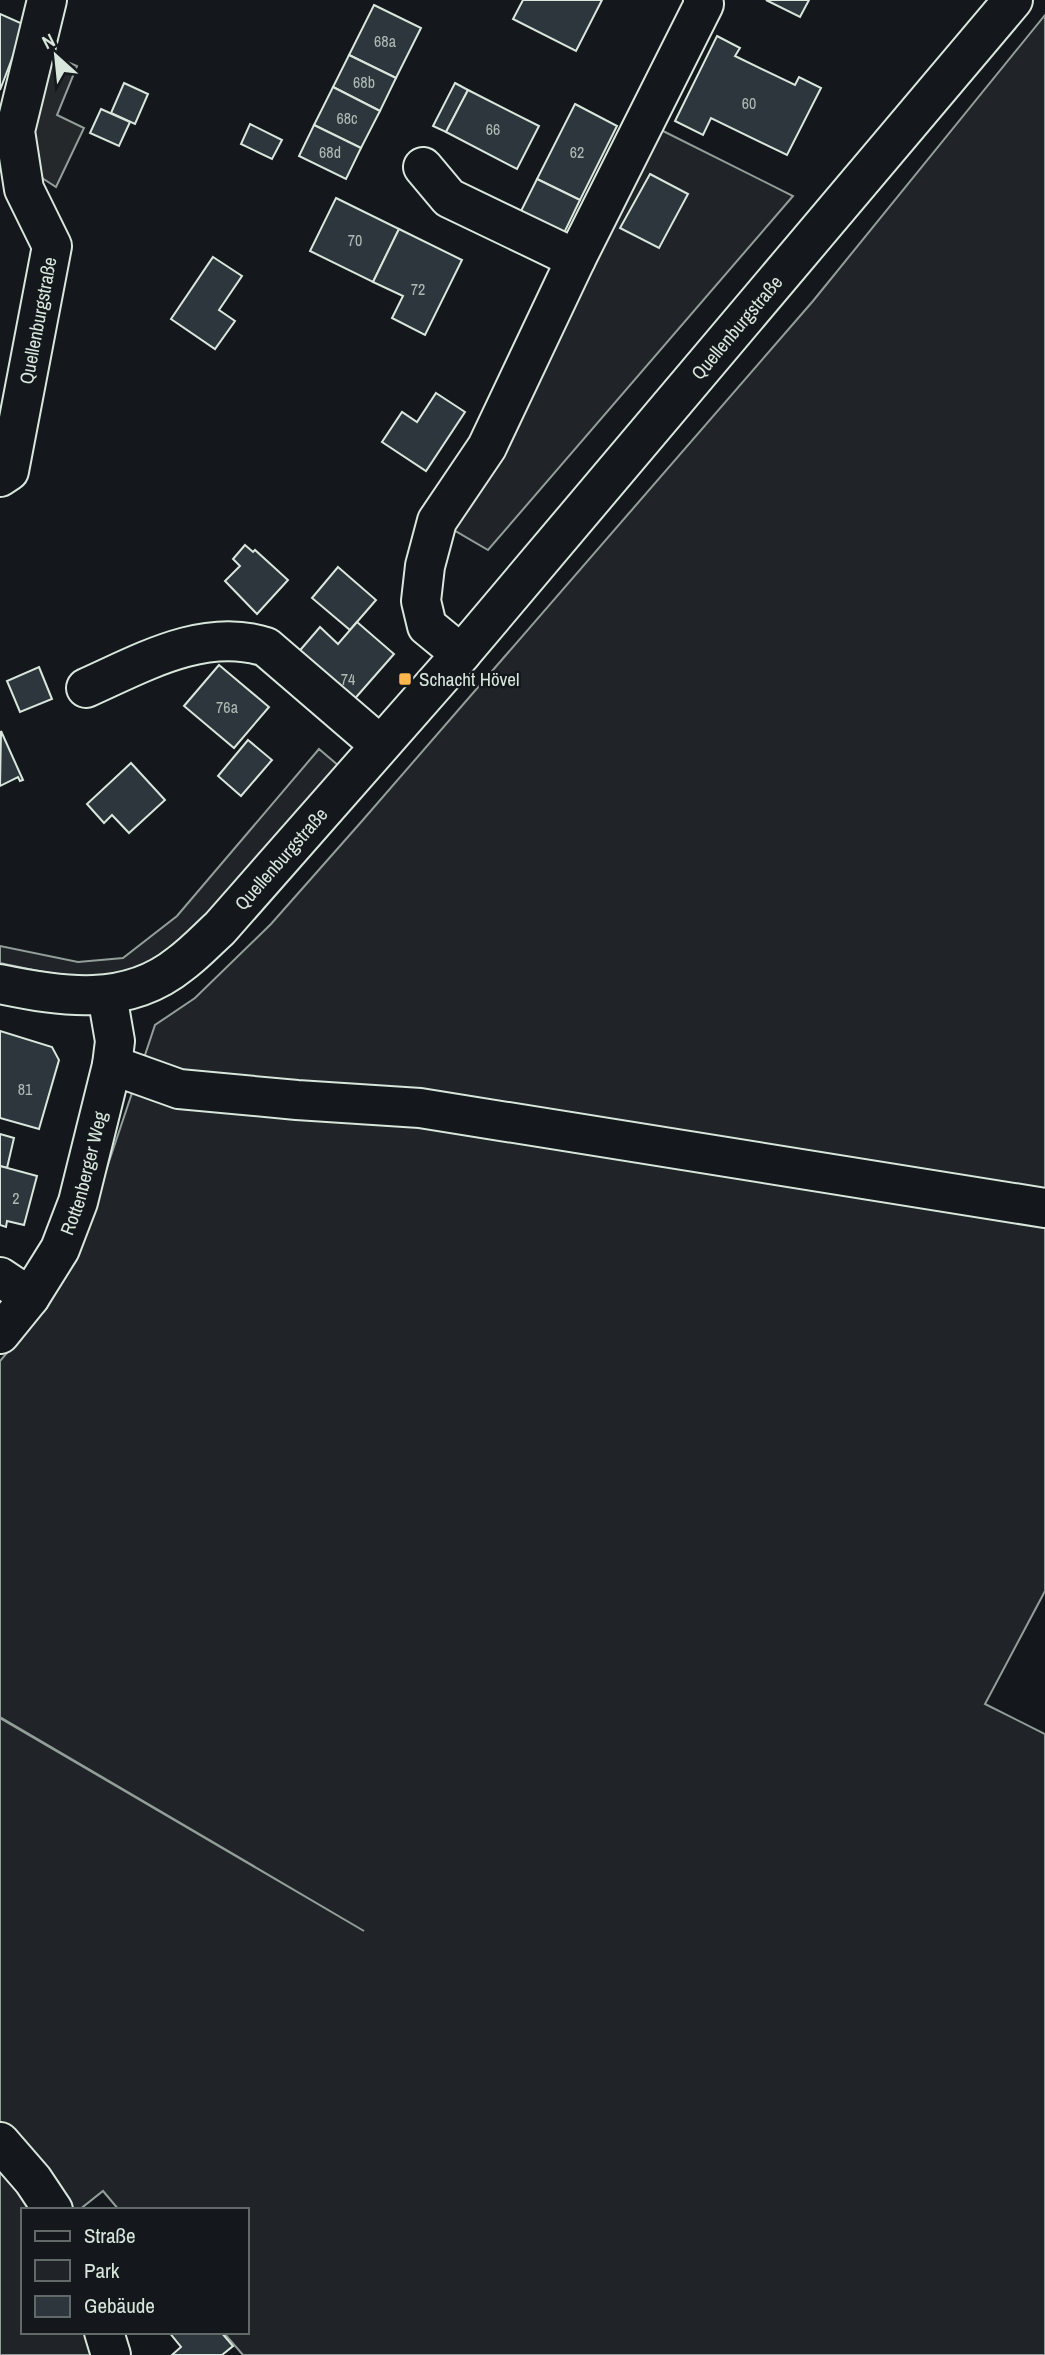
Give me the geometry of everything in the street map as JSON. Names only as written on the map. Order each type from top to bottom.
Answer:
[{"type":"street","name":"Quellenburgstraße","points":[[0,477],[9,471],[52,246],[24,189],[15,131],[47,0]]},
{"type":"street","points":[[461,654],[427,626],[421,601],[425,566],[437,521],[487,447],[704,0]]},
{"type":"street","name":"Quellenburgstraße","points":[[0,984],[62,995],[107,995],[148,985],[181,964],[220,928],[461,654],[1013,0]]},
{"type":"street","points":[[423,167],[449,198],[576,259]]},
{"type":"street","points":[[86,688],[152,658],[211,640],[246,640],[266,646],[380,745]]},
{"type":"street","name":"Rottenberger Weg","points":[[0,1334],[15,1287],[60,1249],[78,1202],[112,1065],[115,1041],[107,995]]},
{"type":"street","points":[[112,1065],[179,1089],[420,1108],[1045,1208]]},
{"type":"street","points":[[0,2142],[33,2180],[52,2208]]},
{"type":"street","points":[[105,2334],[111,2355]]},
{"type":"green space","points":[[1045,15],[1045,1200],[198,1081],[142,1064],[155,1025],[195,998],[271,924],[362,821],[813,301]]},
{"type":"green space","points":[[657,128],[793,196],[488,550],[447,526]]},
{"type":"green space","points":[[319,749],[339,766],[209,911],[168,950],[136,968],[103,976],[68,976],[0,963],[0,946],[78,962],[123,958],[177,916]]},
{"type":"green space","points":[[134,1087],[298,1108],[1045,1219],[1045,1591],[985,1704],[1045,1734],[1045,2355],[243,2355],[225,2334],[248,2334],[248,2208],[117,2208],[103,2191],[82,2208],[67,2208],[0,2125],[0,1718],[364,1931],[0,1717],[0,1361],[50,1302],[79,1251]]},
{"type":"green space","points":[[0,2160],[33,2208],[21,2208],[21,2334],[85,2334],[93,2355],[0,2355]]},
{"type":"shaded area","points":[[48,54],[77,66],[57,115],[84,128],[56,187],[39,176],[34,131]]},
{"type":"building","points":[[523,0],[602,0],[576,51],[513,19]]},
{"type":"building","points":[[766,0],[809,0],[800,17]]},
{"type":"building","points":[[374,5],[421,28],[396,78],[349,55]]},
{"type":"building","points":[[0,14],[25,25],[0,90]]},
{"type":"building","points":[[717,36],[740,48],[735,56],[795,85],[799,77],[821,88],[787,155],[711,118],[703,135],[675,121]]},
{"type":"building","points":[[349,55],[396,78],[380,111],[333,87]]},
{"type":"building","points":[[124,83],[148,94],[135,124],[111,113]]},
{"type":"building","points":[[455,83],[468,90],[446,132],[433,126]]},
{"type":"building","points":[[333,87],[380,111],[361,148],[314,125]]},
{"type":"building","points":[[468,90],[539,126],[517,169],[446,132]]},
{"type":"building","points":[[575,104],[617,126],[580,200],[537,179]]},
{"type":"building","points":[[101,109],[130,122],[119,146],[90,133]]},
{"type":"building","points":[[250,124],[282,140],[272,159],[241,144]]},
{"type":"building","points":[[314,125],[361,148],[346,179],[299,156]]},
{"type":"building","points":[[650,174],[688,194],[659,248],[620,228]]},
{"type":"building","points":[[537,179],[580,200],[564,233],[521,211]]},
{"type":"building","points":[[336,198],[399,229],[373,282],[310,251]]},
{"type":"building","points":[[399,229],[462,260],[425,335],[392,318],[403,296],[373,282]]},
{"type":"building","points":[[213,257],[242,276],[219,310],[235,321],[215,349],[171,319]]},
{"type":"building","points":[[436,393],[465,412],[426,471],[382,442],[402,412],[417,422]]},
{"type":"building","points":[[245,545],[253,552],[255,550],[288,580],[257,614],[225,581],[240,566],[233,559]]},
{"type":"building","points":[[338,567],[376,600],[350,630],[312,598]]},
{"type":"building","points":[[357,622],[394,654],[351,703],[296,655],[320,627],[338,644]]},
{"type":"building","points":[[219,665],[269,707],[234,748],[184,706]]},
{"type":"building","points":[[39,667],[52,699],[20,712],[7,681]]},
{"type":"building","points":[[1,731],[23,780],[20,781],[18,777],[0,786]]},
{"type":"building","points":[[248,740],[272,760],[241,796],[218,776]]},
{"type":"building","points":[[131,763],[165,800],[129,833],[112,815],[104,823],[87,804]]},
{"type":"building","points":[[0,1031],[52,1047],[59,1060],[39,1129],[0,1118]]},
{"type":"building","points":[[0,1134],[14,1138],[7,1168],[0,1166]]},
{"type":"building","points":[[0,1166],[37,1176],[24,1225],[7,1221],[6,1227],[0,1225]]},
{"type":"building","points":[[171,2334],[223,2334],[233,2346],[222,2355],[172,2355],[181,2347]]},
{"type":"place","name":"Schacht Hövel","points":[[405,679]]}]
